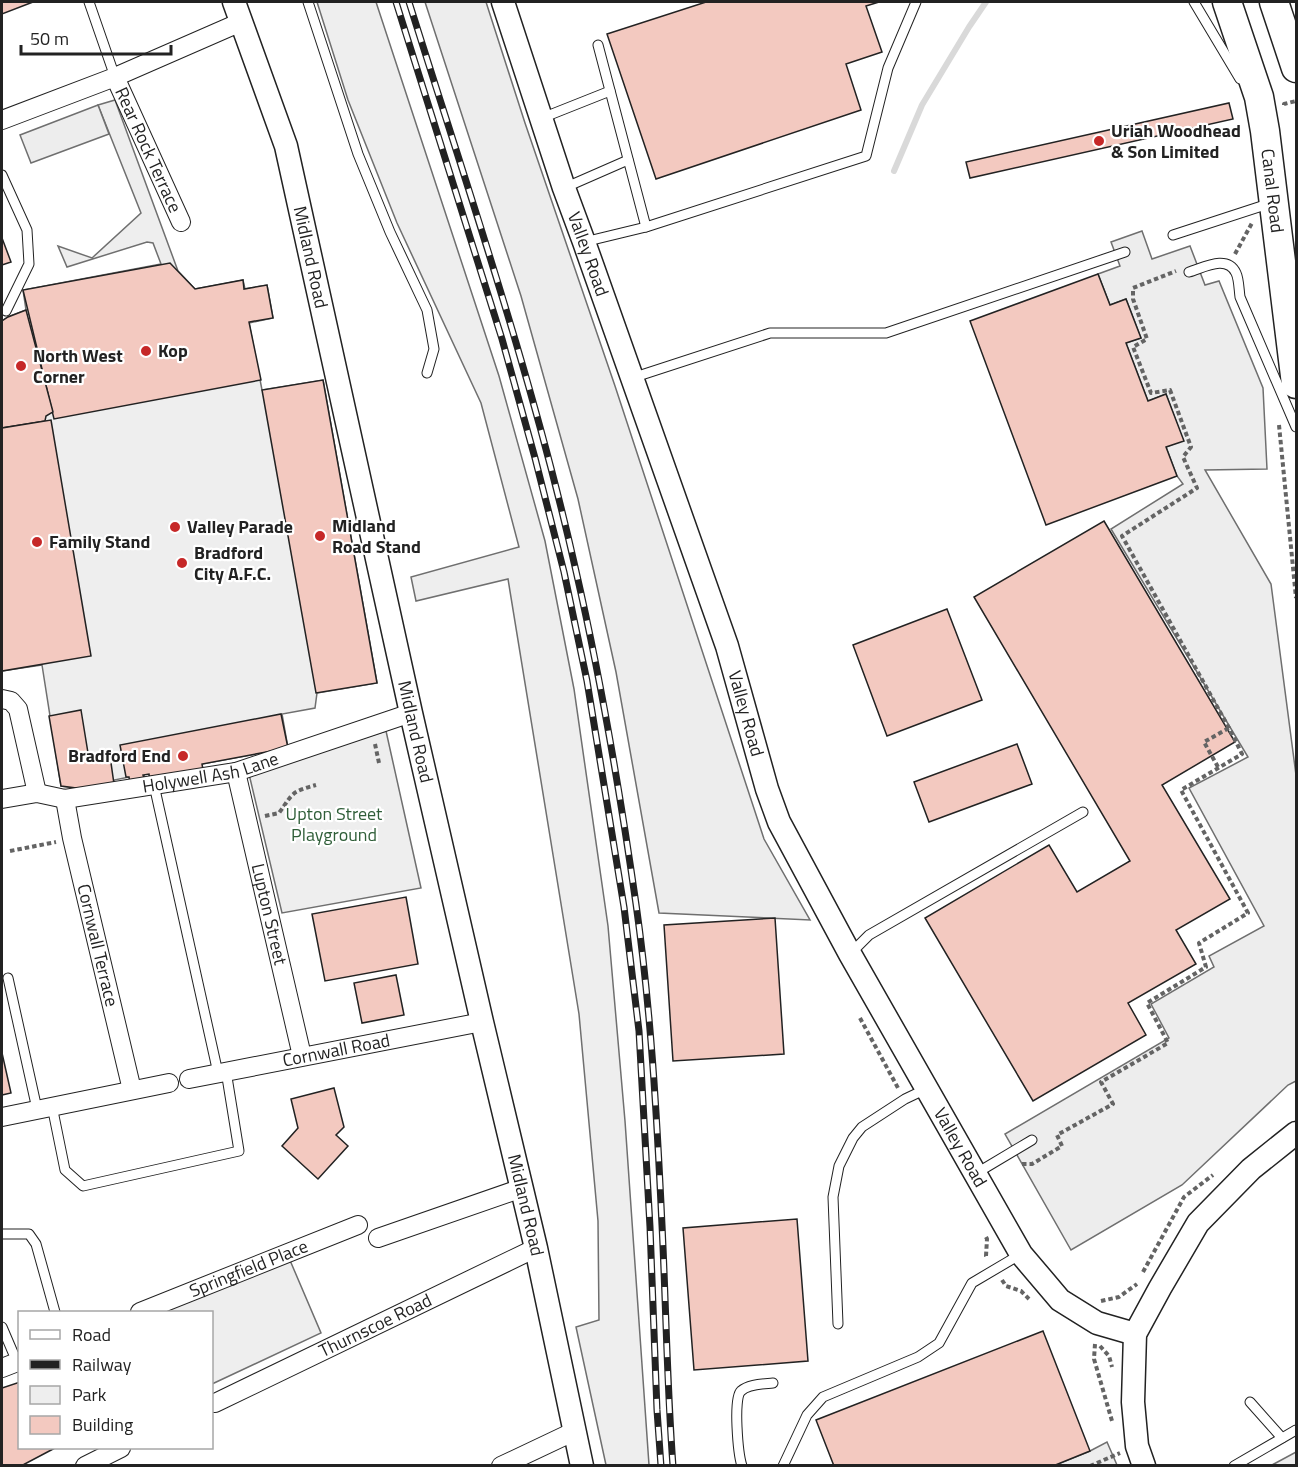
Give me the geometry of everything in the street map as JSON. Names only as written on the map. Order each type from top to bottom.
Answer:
[{"type":"main road","name":"Canal Road","points":[[1227,2],[1255,86],[1265,131],[1296,384]]},
{"type":"main road","points":[[1255,86],[1296,67],[1274,2]]},
{"type":"street","name":"Valley Road","points":[[504,2],[564,188],[727,646],[767,789],[779,822],[850,954],[1021,1254],[1060,1300],[1097,1323],[1136,1334]]},
{"type":"street","points":[[2,120],[115,77],[237,12]]},
{"type":"street","name":"Midland Road","points":[[237,12],[286,146],[411,713],[536,1248],[582,1466]]},
{"type":"street","name":"Rear Rock Terrace","points":[[115,77],[181,222]]},
{"type":"street","points":[[6,700],[18,709],[37,793]]},
{"type":"street","name":"Holywell Ash Lane","points":[[2,799],[37,793],[65,799],[236,772],[411,713]]},
{"type":"street","name":"Lupton Street","points":[[236,772],[302,1056]]},
{"type":"street","name":"Cornwall Terrace","points":[[65,799],[72,838],[132,1090]]},
{"type":"street","name":"Cornwall Road","points":[[189,1079],[482,1022]]},
{"type":"street","points":[[2,1117],[169,1083]]},
{"type":"street","points":[[1134,1462],[1137,1446],[1133,1402],[1136,1334],[1198,1223],[1251,1169],[1296,1133]]},
{"type":"street","points":[[378,1238],[522,1188]]},
{"type":"street","name":"Springfield Place","points":[[143,1311],[358,1225]]},
{"type":"street","name":"Thurnscoe Road","points":[[215,1403],[536,1248]]},
{"type":"street","points":[[501,1466],[575,1431]]},
{"type":"street","points":[[85,1466],[119,1449]]},
{"type":"lane","points":[[89,2],[115,77]]},
{"type":"lane","points":[[308,2],[358,154],[390,232],[427,309],[434,350],[427,373]]},
{"type":"lane","points":[[584,242],[646,227],[866,156],[888,68],[916,2]]},
{"type":"lane","points":[[1194,2],[1247,91],[1255,86]]},
{"type":"lane","points":[[598,45],[646,227]]},
{"type":"lane","points":[[542,118],[610,91]]},
{"type":"lane","points":[[564,188],[628,160]]},
{"type":"lane","points":[[2,175],[27,230],[29,264],[6,311]]},
{"type":"lane","points":[[1173,234],[1274,202]]},
{"type":"lane","points":[[632,378],[770,333],[886,333],[1125,252]]},
{"type":"lane","points":[[1185,271],[1223,263],[1231,266],[1237,274],[1240,297],[1296,427]]},
{"type":"lane","points":[[8,978],[44,1108],[65,1170],[83,1186],[239,1151],[154,785]]},
{"type":"lane","points":[[850,954],[869,935],[1083,812]]},
{"type":"lane","points":[[838,1324],[833,1197],[838,1166],[850,1143],[862,1127],[905,1099],[926,1089]]},
{"type":"lane","points":[[975,1174],[1032,1140]]},
{"type":"lane","points":[[2,1234],[29,1234],[36,1244],[55,1311]]},
{"type":"lane","points":[[783,1466],[807,1415],[823,1397],[918,1357],[939,1343],[972,1283],[1021,1254]]},
{"type":"lane","points":[[2,1327],[13,1363]]},
{"type":"lane","points":[[742,1466],[736,1409],[737,1395],[742,1389],[752,1385],[772,1383]]},
{"type":"lane","points":[[1250,1401],[1282,1438]]},
{"type":"lane","points":[[1234,1466],[1296,1430]]},
{"type":"path","points":[[1234,256],[1253,222]]},
{"type":"path","points":[[1017,1167],[1024,1163],[1032,1164],[1062,1146],[1057,1136],[1113,1104],[1101,1082],[1168,1043],[1147,1003],[1206,967],[1199,943],[1248,913],[1181,790],[1242,754],[1122,536],[1197,488],[1183,457],[1191,447],[1170,390],[1151,393],[1133,347],[1147,339],[1133,299],[1133,288],[1185,271]]},
{"type":"path","points":[[1218,767],[1204,742],[1229,728]]},
{"type":"path","points":[[247,819],[279,813],[292,793],[316,785]]},
{"type":"path","points":[[10,851],[72,838]]},
{"type":"path","points":[[1112,1422],[1094,1359],[1099,1302],[1119,1297],[1136,1284],[1184,1197],[1222,1168]]},
{"type":"path","points":[[1090,1466],[1122,1452],[1134,1462]]},
{"type":"green space","points":[[317,2],[376,2],[499,376],[545,541],[574,689],[608,926],[625,1121],[649,1465],[606,1465],[576,1327],[599,1320],[598,1221],[579,1014],[508,579],[416,601],[411,577],[519,547],[481,403],[397,223],[348,100]]},
{"type":"green space","name":"Valley Parade","points":[[115,100],[178,271],[195,289],[243,280],[245,289],[267,285],[273,318],[249,323],[262,390],[323,380],[377,683],[317,693],[315,708],[282,714],[288,748],[202,764],[203,770],[150,780],[149,774],[144,774],[145,781],[129,777],[114,780],[114,784],[84,789],[61,786],[42,665],[2,671],[2,321],[26,310],[23,290],[161,264],[153,243],[147,242],[67,267],[58,246],[92,258],[141,213],[98,105]]},
{"type":"green space","name":"Upton Street Playground","points":[[386,731],[421,888],[282,913],[249,774]]},
{"type":"green space","points":[[289,1258],[321,1333],[213,1384],[213,1311],[161,1311]]},
{"type":"shaded area","points":[[425,2],[486,2],[764,839],[810,920],[659,913],[616,672],[578,499],[521,296]]},
{"type":"shaded area","points":[[98,105],[109,134],[31,163],[20,135]]},
{"type":"shaded area","points":[[1142,231],[1152,259],[1190,246],[1205,285],[1219,281],[1263,388],[1267,469],[1205,470],[1271,584],[1296,775],[1296,1081],[1288,1085],[1182,1185],[1071,1250],[1005,1134],[1169,1038],[1151,1004],[1214,967],[1209,956],[1264,926],[1189,788],[1248,757],[1111,529],[1183,484],[1177,476],[1166,447],[1183,440],[1166,394],[1148,401],[1126,343],[1141,338],[1126,299],[1110,305],[1098,274],[1120,266],[1111,242]]},
{"type":"shaded area","points":[[1107,1442],[1117,1465],[1053,1466],[1090,1451]]},
{"type":"shaded area","points":[[1296,1452],[1296,1465],[1272,1465]]},
{"type":"building","points":[[2,2],[33,2],[2,14]]},
{"type":"building","points":[[706,2],[879,2],[866,6],[882,52],[846,64],[861,110],[656,179],[607,34]]},
{"type":"building","name":"Uriah Woodhead & Son Limited","points":[[1229,103],[1233,119],[970,178],[966,162]]},
{"type":"building","points":[[2,238],[11,262],[2,265]]},
{"type":"building","name":"Kop","points":[[170,263],[195,289],[243,280],[244,289],[267,285],[273,318],[249,322],[261,380],[54,419],[23,290]]},
{"type":"building","points":[[1098,274],[1110,305],[1126,299],[1141,338],[1126,343],[1148,401],[1166,394],[1184,441],[1166,447],[1177,476],[1046,525],[970,321]]},
{"type":"building","name":"North West Corner","points":[[26,310],[53,412],[46,416],[45,421],[2,428],[2,321]]},
{"type":"building","name":"Midland Road Stand","points":[[323,380],[377,683],[316,693],[262,390]]},
{"type":"building","name":"Family Stand","points":[[51,420],[91,656],[2,671],[2,428]]},
{"type":"building","points":[[1104,521],[1235,742],[1162,785],[1230,899],[1176,930],[1196,964],[1128,1003],[1146,1035],[1033,1101],[925,918],[1049,845],[1077,892],[1130,861],[974,597]]},
{"type":"building","points":[[947,609],[982,700],[887,736],[853,645]]},
{"type":"building","points":[[81,710],[89,759],[110,756],[114,784],[84,789],[61,786],[49,716]]},
{"type":"building","name":"Bradford End","points":[[281,714],[288,748],[202,764],[203,770],[150,780],[149,774],[143,775],[145,781],[130,784],[129,777],[126,777],[120,745]]},
{"type":"building","points":[[1017,744],[1032,784],[929,822],[914,782]]},
{"type":"building","points":[[406,897],[418,964],[325,981],[312,914]]},
{"type":"building","points":[[775,918],[784,1054],[673,1061],[664,925]]},
{"type":"building","points":[[396,975],[404,1015],[362,1023],[354,983]]},
{"type":"building","points":[[2,1053],[11,1093],[2,1095]]},
{"type":"building","points":[[334,1088],[344,1127],[336,1135],[348,1146],[318,1179],[282,1146],[298,1128],[291,1099]]},
{"type":"building","points":[[797,1219],[808,1361],[694,1370],[683,1228]]},
{"type":"building","points":[[1043,1331],[1090,1451],[1053,1466],[834,1466],[816,1420]]},
{"type":"building","points":[[18,1383],[18,1449],[53,1449],[21,1466],[2,1466],[2,1388]]},
{"type":"waterway","points":[[894,171],[922,105],[986,2]]},
{"type":"railway","points":[[396,2],[502,339],[564,572],[587,681],[624,907],[639,1031],[661,1466]]},
{"type":"railway","points":[[409,2],[499,285],[540,427],[576,571],[609,736],[636,904],[650,1024],[673,1466]]},
{"type":"place","name":"Uriah Woodhead & Son Limited","points":[[1099,141]]},
{"type":"place","name":"Kop","points":[[146,351]]},
{"type":"place","name":"North West Corner","points":[[21,366]]},
{"type":"place","name":"Valley Parade","points":[[175,527]]},
{"type":"place","name":"Midland Road Stand","points":[[320,536]]},
{"type":"place","name":"Family Stand","points":[[37,542]]},
{"type":"place","name":"Bradford City A.F.C.","points":[[182,563]]},
{"type":"place","name":"Bradford End","points":[[183,756]]}]
